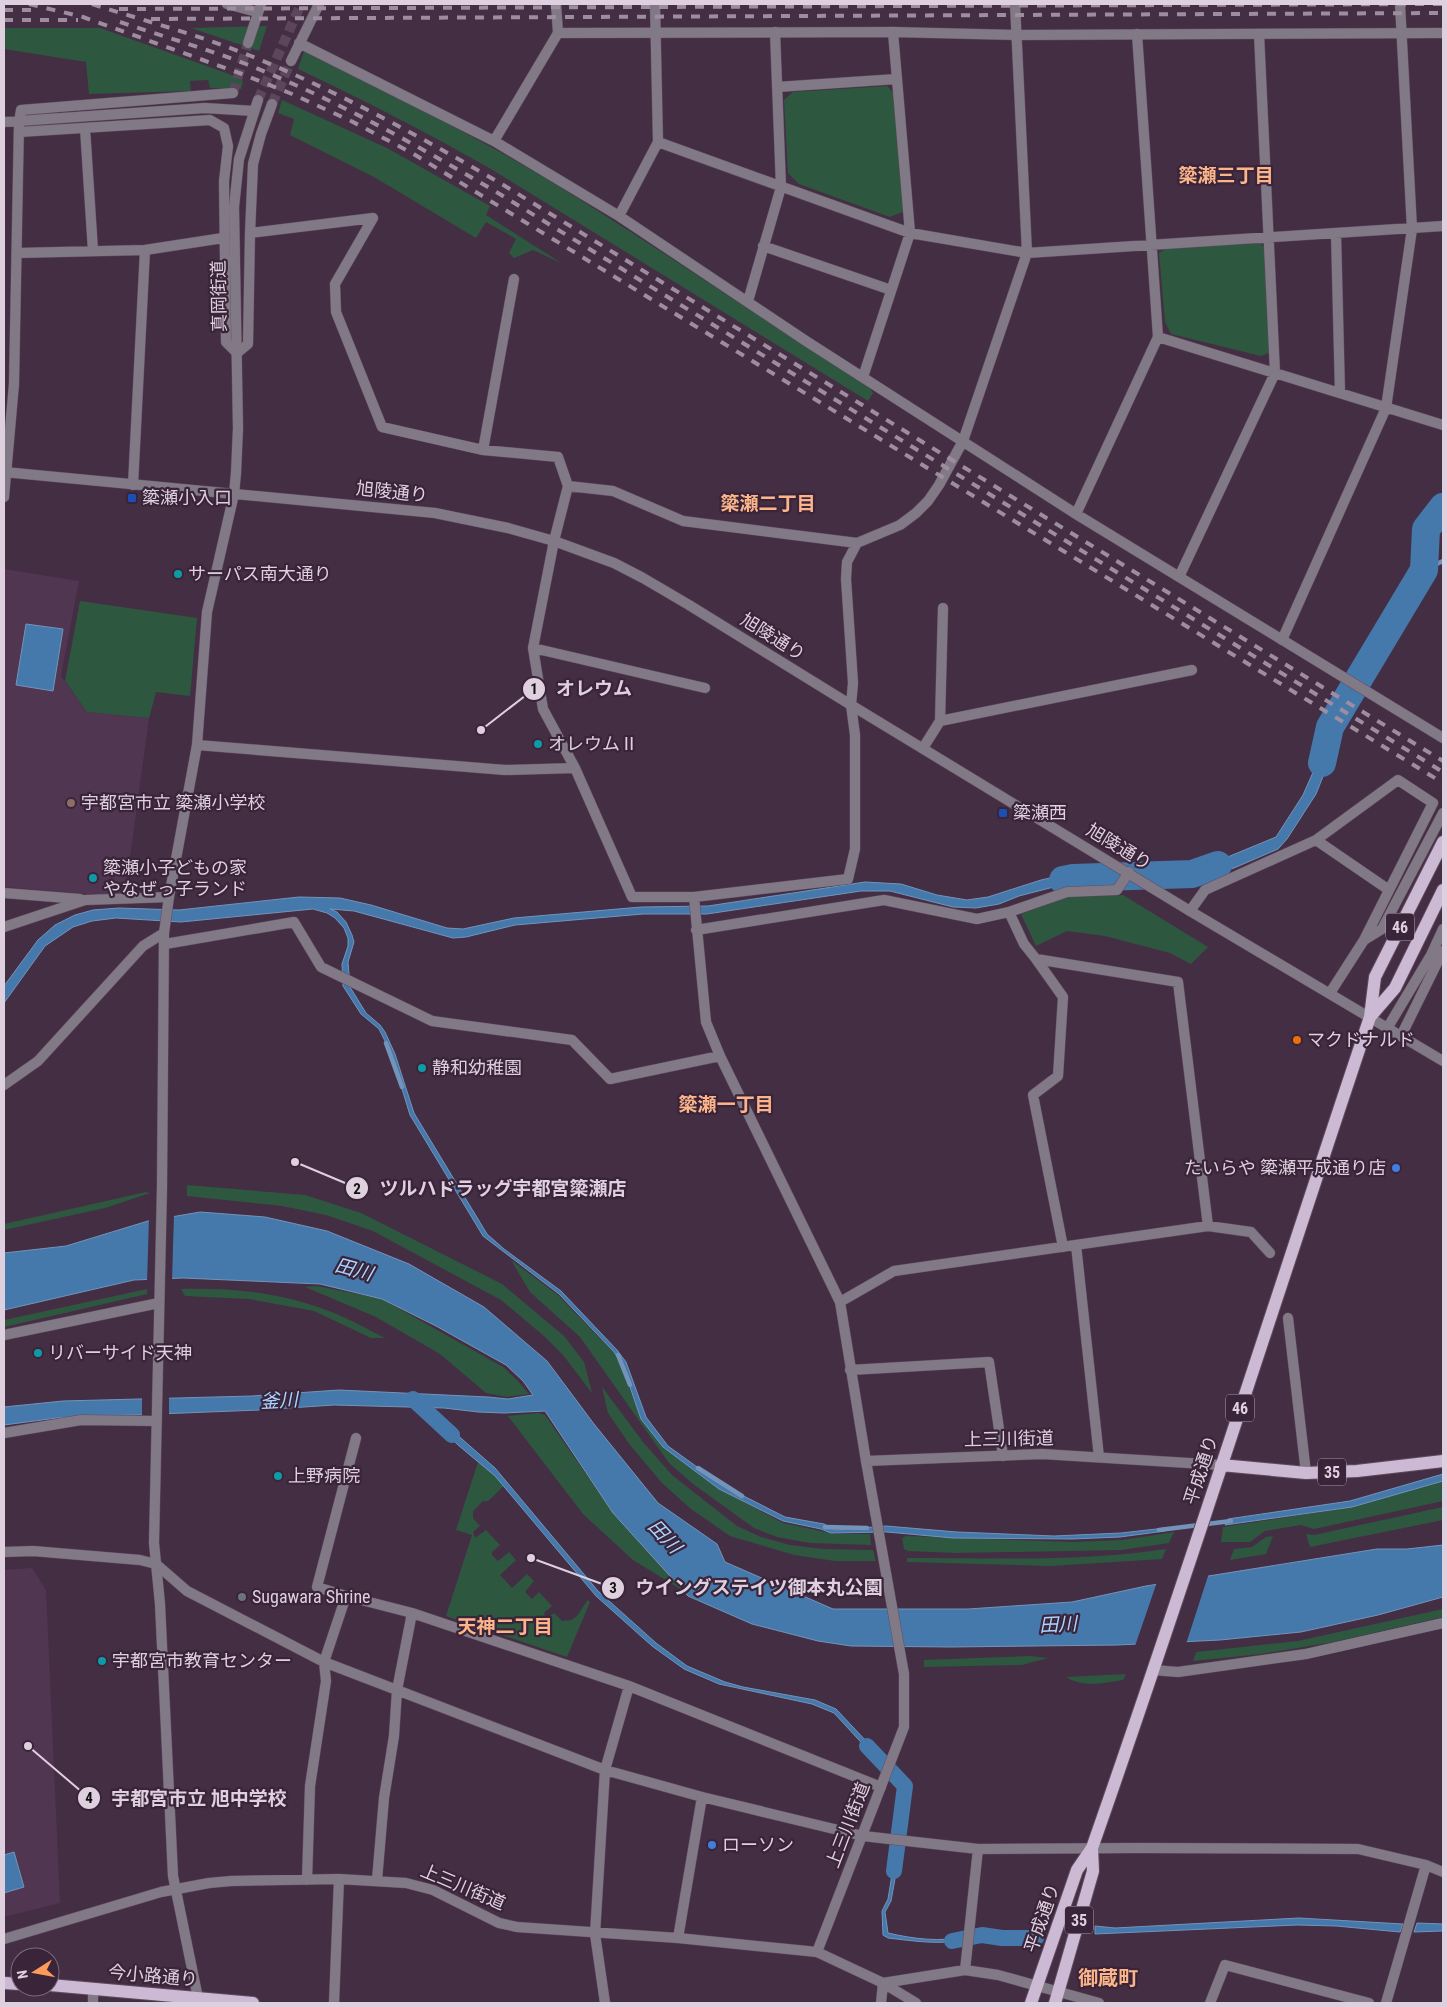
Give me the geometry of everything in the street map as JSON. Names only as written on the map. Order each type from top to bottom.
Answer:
[{"type":"main road","name":"平成通り","points":[[1031,2003],[1077,1870],[1092,1848],[1196,1545],[1370,1017],[1375,977],[1443,842]]},
{"type":"main road","name":"平成通り","points":[[1370,1017],[1395,988],[1443,890]]},
{"type":"main road","name":"上三川街道","points":[[1221,1465],[1306,1473],[1357,1471],[1443,1461]]},
{"type":"main road","name":"平成通り","points":[[1056,1998],[1093,1871],[1092,1848]]},
{"type":"main road","name":"今小路通り","points":[[60,1986],[198,2001],[253,2003]]},
{"type":"street","points":[[227,4],[259,8],[248,43]]},
{"type":"street","points":[[291,61],[319,4]]},
{"type":"street","points":[[494,141],[558,33],[556,4]]},
{"type":"street","points":[[619,216],[658,142],[655,4]]},
{"type":"street","points":[[568,486],[613,491],[683,520],[857,543],[900,524],[916,513],[939,485],[963,441],[1028,253],[1015,4]]},
{"type":"street","points":[[1282,640],[1386,408],[1412,229],[1400,4]]},
{"type":"street","points":[[748,301],[781,186],[775,32]]},
{"type":"street","points":[[558,33],[893,32],[1016,35],[1443,33]]},
{"type":"street","points":[[863,377],[910,233],[893,32]]},
{"type":"street","points":[[1076,514],[1158,337],[1137,34]]},
{"type":"street","points":[[1179,577],[1275,373],[1259,34]]},
{"type":"street","points":[[299,43],[494,141],[619,216],[748,301],[806,342],[1076,514],[1443,738]]},
{"type":"street","points":[[778,87],[897,79]]},
{"type":"street","points":[[4,497],[14,384],[19,122],[21,110],[233,94]]},
{"type":"street","name":"真岡街道","points":[[198,2001],[171,1857],[160,1604],[154,1543],[162,1196],[165,939],[169,897],[197,745],[207,612],[234,494],[238,453],[234,206],[239,159],[258,100]]},
{"type":"street","points":[[19,132],[210,120],[224,128],[228,146],[224,181],[223,238],[226,342],[237,353],[248,344],[253,164],[272,104]]},
{"type":"street","points":[[4,122],[205,108],[254,111]]},
{"type":"street","points":[[86,128],[93,251]]},
{"type":"street","points":[[658,142],[910,233],[1028,253],[1443,226]]},
{"type":"street","points":[[250,233],[373,218],[335,284],[336,312],[382,427],[483,450],[558,457],[568,486],[554,541],[533,648],[543,709],[575,768],[632,896],[694,897],[848,879],[855,849],[855,727],[851,705],[853,684],[846,579],[848,562],[857,543]]},
{"type":"street","points":[[1336,234],[1340,394]]},
{"type":"street","points":[[17,253],[144,250],[223,238]]},
{"type":"street","points":[[763,246],[892,290]]},
{"type":"street","points":[[133,485],[144,250]]},
{"type":"street","points":[[483,450],[514,279]]},
{"type":"street","points":[[1158,337],[1443,425]]},
{"type":"street","name":"旭陵通り","points":[[5,472],[435,513],[508,528],[554,541],[614,563],[643,578],[1129,872],[1190,911],[1443,1061]]},
{"type":"street","points":[[923,748],[940,721],[943,608]]},
{"type":"street","points":[[533,648],[706,688]]},
{"type":"street","points":[[940,721],[1192,670]]},
{"type":"street","points":[[197,745],[505,770],[575,768]]},
{"type":"street","points":[[1190,911],[1205,890],[1316,840],[1398,780],[1433,803],[1364,940],[1330,993]]},
{"type":"street","points":[[1364,940],[1382,928],[1443,813]]},
{"type":"street","points":[[1316,840],[1389,890]]},
{"type":"street","points":[[696,930],[884,900],[977,920],[1009,912],[1067,892],[1117,890],[1129,872]]},
{"type":"street","points":[[4,893],[85,900],[169,897]]},
{"type":"street","points":[[694,897],[706,1022],[720,1056],[840,1302],[866,1461]]},
{"type":"street","points":[[4,927],[85,900]]},
{"type":"street","points":[[1009,912],[1024,944],[1063,997],[1058,1076],[1033,1095],[1063,1247]]},
{"type":"street","points":[[4,1085],[38,1061],[143,946],[165,939],[294,922],[321,967],[432,1021],[572,1040],[610,1079],[720,1056]]},
{"type":"street","points":[[1388,1028],[1431,955],[1443,929]]},
{"type":"street","points":[[1401,1036],[1443,951]]},
{"type":"street","points":[[1036,959],[1178,982],[1208,1226]]},
{"type":"street","points":[[840,1302],[894,1272],[1208,1226],[1251,1232],[1270,1253]]},
{"type":"street","points":[[1076,1245],[1099,1458]]},
{"type":"street","points":[[4,1335],[159,1299]]},
{"type":"street","points":[[1288,1318],[1306,1473]]},
{"type":"street","points":[[850,1370],[989,1362],[1003,1456]]},
{"type":"street","points":[[4,1433],[81,1420],[156,1418]]},
{"type":"street","points":[[356,1438],[317,1587],[412,1613],[629,1686],[881,1787]]},
{"type":"street","name":"上三川街道","points":[[4,1939],[176,1888],[231,1881],[339,1879],[377,1880],[420,1886],[499,1923],[517,1926],[595,1934],[678,1938],[817,1952],[904,1727],[903,1668],[866,1461],[1042,1454],[1221,1465]]},
{"type":"street","points":[[4,1552],[43,1552],[140,1560],[156,1564],[187,1591],[324,1662],[605,1770],[702,1798],[863,1836],[978,1849],[1358,1850],[1426,1865],[1443,1872]]},
{"type":"street","points":[[307,1880],[310,1786],[326,1681],[324,1662],[346,1596]]},
{"type":"street","points":[[377,1880],[384,1798],[394,1736],[397,1690],[412,1613]]},
{"type":"street","points":[[1153,1670],[1178,1672],[1306,1654],[1443,1623]]},
{"type":"street","points":[[605,2003],[595,1934],[605,1770],[629,1686]]},
{"type":"street","points":[[678,1938],[702,1798]]},
{"type":"street","points":[[965,1970],[978,1849]]},
{"type":"street","points":[[1386,2003],[1426,1865]]},
{"type":"street","points":[[334,2003],[339,1879]]},
{"type":"street","points":[[817,1952],[883,1983],[916,2003]]},
{"type":"street","points":[[1210,2003],[1224,1965],[1369,2003]]},
{"type":"street","points":[[883,1983],[965,1970],[998,1975],[1037,1985],[1056,1998],[1099,2003]]},
{"type":"street","points":[[881,2003],[883,1983]]},
{"type":"street","points":[[93,1988],[93,2003]]},
{"type":"shaded area","name":"宇都宮市立 簗瀬小学校","points":[[4,569],[79,581],[61,676],[87,712],[149,718],[125,894],[88,894],[4,887]]},
{"type":"shaded area","points":[[32,1568],[46,1590],[60,1903],[4,1917],[4,1570]]},
{"type":"green space","points":[[267,26],[259,51],[191,28]]},
{"type":"green space","points":[[4,28],[100,28],[229,74],[243,81],[241,89],[210,88],[208,80],[190,81],[191,91],[89,94],[86,62],[4,49]]},
{"type":"green space","points":[[304,51],[456,128],[545,178],[869,386],[873,393],[868,401],[491,169],[396,117],[298,69]]},
{"type":"green space","points":[[887,86],[894,93],[905,211],[890,217],[799,184],[788,173],[784,100],[793,92]]},
{"type":"green space","points":[[282,100],[387,148],[490,206],[486,215],[563,264],[533,250],[514,258],[509,253],[516,239],[486,222],[476,238],[374,177],[290,135],[294,119],[278,113]]},
{"type":"green space","points":[[1259,242],[1265,248],[1269,353],[1261,356],[1171,334],[1165,322],[1159,253],[1168,247]]},
{"type":"green space","points":[[80,601],[197,618],[190,696],[156,692],[149,718],[87,712],[65,681]]},
{"type":"green space","points":[[1123,895],[1208,947],[1191,964],[1170,953],[1105,936],[1067,931],[1036,946],[1021,914],[1068,897]]},
{"type":"green space","points":[[187,1185],[305,1195],[361,1213],[502,1284],[564,1336],[584,1362],[592,1393],[563,1355],[544,1336],[501,1300],[373,1231],[326,1215],[282,1206],[187,1196]]},
{"type":"green space","points":[[146,1192],[150,1193],[105,1208],[4,1230],[4,1224]]},
{"type":"green space","points":[[511,1260],[558,1295],[616,1355],[641,1417],[663,1447],[720,1489],[783,1523],[835,1534],[870,1534],[871,1545],[810,1543],[777,1537],[754,1528],[693,1484],[669,1463],[580,1337],[530,1292]]},
{"type":"green space","points":[[317,1286],[382,1299],[503,1367],[529,1394],[507,1397],[486,1393],[440,1354],[376,1317],[305,1287]]},
{"type":"green space","points":[[147,1289],[147,1294],[4,1327],[4,1320]]},
{"type":"green space","points":[[181,1289],[219,1289],[256,1292],[293,1299],[336,1314],[385,1338],[371,1338],[314,1311],[249,1299],[185,1296]]},
{"type":"green space","points":[[602,1387],[643,1442],[672,1475],[737,1526],[761,1537],[790,1545],[823,1549],[873,1550],[876,1561],[835,1561],[794,1555],[730,1536],[691,1509],[662,1483],[630,1445],[608,1413]]},
{"type":"green space","points":[[538,1413],[545,1415],[613,1513],[685,1592],[633,1560],[583,1514],[508,1416]]},
{"type":"green space","points":[[478,1462],[504,1486],[488,1501],[483,1501],[473,1511],[473,1518],[480,1526],[473,1532],[475,1538],[486,1530],[500,1545],[492,1552],[492,1555],[498,1561],[509,1552],[516,1560],[500,1575],[512,1588],[527,1574],[534,1581],[525,1592],[532,1599],[539,1592],[552,1606],[544,1613],[546,1619],[554,1613],[562,1621],[571,1620],[579,1614],[588,1600],[590,1602],[567,1657],[446,1616],[472,1535],[456,1530]]},
{"type":"green space","points":[[1443,1481],[1443,1501],[1314,1529],[1300,1525],[1265,1531],[1250,1542],[1221,1542],[1223,1527],[1352,1507]]},
{"type":"green space","points":[[1443,1507],[1443,1520],[1310,1547],[1306,1534],[1314,1535]]},
{"type":"green space","points":[[1174,1532],[1169,1543],[1121,1550],[956,1553],[908,1551],[904,1549],[902,1538],[906,1536],[1072,1542],[1123,1540]]},
{"type":"green space","points":[[1273,1536],[1266,1554],[1230,1560],[1234,1549],[1252,1547],[1266,1537]]},
{"type":"green space","points":[[1166,1549],[1162,1559],[1050,1566],[907,1562],[907,1558],[1069,1558]]},
{"type":"green space","points":[[1443,1609],[1443,1617],[1334,1642],[1261,1654],[1193,1661],[1196,1652],[1298,1641]]},
{"type":"green space","points":[[1030,1656],[1048,1658],[1022,1665],[924,1667],[924,1660]]},
{"type":"green space","points":[[1126,1674],[1123,1680],[1094,1684],[1080,1683],[1066,1677]]},
{"type":"water","points":[[26,624],[63,629],[53,691],[16,685]]},
{"type":"water","points":[[1326,725],[1337,732],[1328,764],[1316,794],[1287,839],[1278,849],[1234,868],[1191,880],[1171,868],[1201,868],[1276,837],[1303,795],[1314,770]]},
{"type":"water","points":[[1092,872],[1106,880],[1073,882],[1019,896],[999,904],[976,908],[953,907],[890,891],[861,891],[707,914],[643,914],[515,925],[466,937],[453,938],[354,911],[330,909],[337,912],[346,922],[354,942],[348,962],[350,987],[366,1013],[385,1032],[395,1054],[414,1113],[487,1234],[504,1249],[561,1291],[617,1350],[626,1362],[646,1417],[668,1446],[722,1485],[785,1517],[824,1524],[835,1530],[886,1526],[957,1532],[1054,1536],[1121,1533],[1165,1528],[1165,1531],[1120,1537],[1072,1539],[953,1538],[887,1532],[831,1533],[783,1521],[719,1489],[663,1447],[641,1419],[622,1364],[614,1352],[559,1294],[483,1236],[410,1115],[391,1053],[379,1029],[361,1014],[343,986],[342,964],[348,946],[348,938],[344,928],[335,918],[327,913],[313,909],[181,922],[116,918],[92,921],[73,927],[45,946],[4,1003],[4,986],[38,940],[55,925],[75,915],[93,910],[119,908],[179,910],[299,897],[340,898],[371,905],[447,928],[463,929],[514,918],[641,907],[708,906],[865,882],[901,884],[937,895],[967,900],[988,897],[1041,880],[1072,873]]},
{"type":"water","points":[[200,1212],[265,1217],[327,1231],[409,1264],[484,1307],[547,1361],[594,1424],[658,1503],[717,1544],[725,1562],[833,1609],[968,1609],[1072,1602],[1146,1586],[1377,1549],[1407,1549],[1443,1545],[1443,1597],[1378,1615],[1301,1632],[1220,1640],[1118,1645],[851,1646],[818,1641],[752,1624],[688,1596],[613,1513],[545,1411],[504,1413],[444,1408],[334,1405],[57,1418],[4,1425],[4,1407],[63,1401],[252,1396],[339,1390],[508,1399],[533,1395],[523,1381],[506,1365],[436,1326],[382,1299],[320,1284],[183,1278],[134,1280],[4,1310],[4,1253],[66,1246],[148,1221]]},
{"type":"water","points":[[438,1418],[495,1468],[598,1591],[656,1643],[687,1666],[725,1682],[815,1700],[836,1709],[884,1760],[881,1764],[834,1713],[812,1704],[719,1684],[684,1669],[652,1646],[596,1596],[495,1476],[434,1422]]},
{"type":"water","points":[[1443,1474],[1443,1481],[1352,1507],[1225,1525],[1228,1519],[1350,1501]]},
{"type":"water","points":[[896,1771],[907,1785],[901,1832],[898,1831],[903,1787],[894,1775]]},
{"type":"water","points":[[896,1850],[900,1851],[891,1901],[885,1912],[888,1933],[927,1939],[966,1937],[965,1940],[926,1942],[888,1938],[883,1935],[882,1911],[888,1899]]},
{"type":"water","points":[[14,1852],[24,1887],[4,1893],[4,1855]]},
{"type":"water","points":[[1299,1918],[1403,1924],[1400,1932],[1336,1926],[1297,1925],[1095,1934],[1095,1926],[1115,1928]]},
{"type":"water","points":[[1417,1923],[1443,1924],[1443,1931],[1414,1932]]},
{"type":"water","points":[[979,1932],[1017,1937],[1034,1935],[1034,1941],[1001,1941],[979,1937]]},
{"type":"pier","points":[[174,1214],[172,1281],[147,1282],[149,1218]]},
{"type":"pier","points":[[142,1396],[169,1396],[169,1416],[142,1416]]},
{"type":"pier","points":[[1209,1573],[1186,1644],[1135,1646],[1157,1582]]},
{"type":"waterway","points":[[1322,763],[1330,727],[1424,570],[1426,529],[1443,507]]},
{"type":"waterway","points":[[1424,570],[1443,561]]},
{"type":"waterway","points":[[1063,880],[1073,878],[1192,874],[1218,865]]},
{"type":"waterway","points":[[386,1043],[402,1087]]},
{"type":"waterway","points":[[618,1355],[630,1385]]},
{"type":"waterway","points":[[413,1399],[452,1435]]},
{"type":"waterway","points":[[698,1468],[742,1496]]},
{"type":"waterway","points":[[1159,1530],[1231,1521]]},
{"type":"waterway","points":[[825,1527],[867,1528]]},
{"type":"waterway","points":[[867,1746],[905,1786],[894,1871]]},
{"type":"waterway","points":[[952,1941],[982,1935],[1002,1938],[1036,1938]]},
{"type":"tunnel","points":[[258,100],[301,4]]},
{"type":"tunnel","points":[[233,93],[248,43]]},
{"type":"tunnel","points":[[272,104],[291,61]]},
{"type":"railway","points":[[29,4],[83,17],[242,74],[351,121],[412,153],[1443,783]]},
{"type":"railway","points":[[92,4],[192,35],[251,56],[348,100],[443,150],[505,186],[1443,761]]},
{"type":"railway","points":[[119,9],[1443,4]]},
{"type":"railway","points":[[4,10],[39,10]]},
{"type":"railway","points":[[151,19],[1443,13]]},
{"type":"railway","points":[[4,20],[78,20]]},
{"type":"railway","points":[[120,22],[246,64],[279,78],[375,124],[437,158],[498,193],[1443,772]]},
{"type":"place","name":"簗瀬小入口","points":[[132,498]]},
{"type":"place","name":"サーパス南大通り","points":[[178,574]]},
{"type":"place","name":"オレウム","points":[[481,730]]},
{"type":"place","name":"オレウムⅡ","points":[[538,744]]},
{"type":"place","name":"宇都宮市立 簗瀬小学校","points":[[71,803]]},
{"type":"place","name":"簗瀬西","points":[[1003,813]]},
{"type":"place","name":"簗瀬小子どもの家 やなぜっ子ランド","points":[[93,878]]},
{"type":"place","name":"マクドナルド","points":[[1297,1040]]},
{"type":"place","name":"静和幼稚園","points":[[422,1068]]},
{"type":"place","name":"ツルハドラッグ宇都宮簗瀬店","points":[[295,1162]]},
{"type":"place","name":"たいらや 簗瀬平成通り店","points":[[1396,1168]]},
{"type":"place","name":"リバーサイド天神","points":[[38,1353]]},
{"type":"place","name":"上野病院","points":[[278,1476]]},
{"type":"place","name":"ウイングステイツ御本丸公園","points":[[531,1558]]},
{"type":"place","name":"Sugawara Shrine","points":[[242,1597]]},
{"type":"place","name":"宇都宮市教育センター","points":[[102,1661]]},
{"type":"place","name":"宇都宮市立 旭中学校","points":[[28,1746]]},
{"type":"place","name":"ローソン","points":[[712,1845]]},
{"type":"district","name":"簗瀬三丁目","points":[[1226,175]]},
{"type":"district","name":"簗瀬二丁目","points":[[768,503]]},
{"type":"district","name":"簗瀬一丁目","points":[[726,1104]]},
{"type":"district","name":"天神二丁目","points":[[505,1626]]},
{"type":"district","name":"御蔵町","points":[[1108,1978]]},
{"type":"water label","name":"田川","points":[[354,1269]]},
{"type":"water label","name":"釜川","points":[[279,1400]]},
{"type":"water label","name":"田川","points":[[665,1536]]},
{"type":"water label","name":"田川","points":[[1058,1624]]}]
